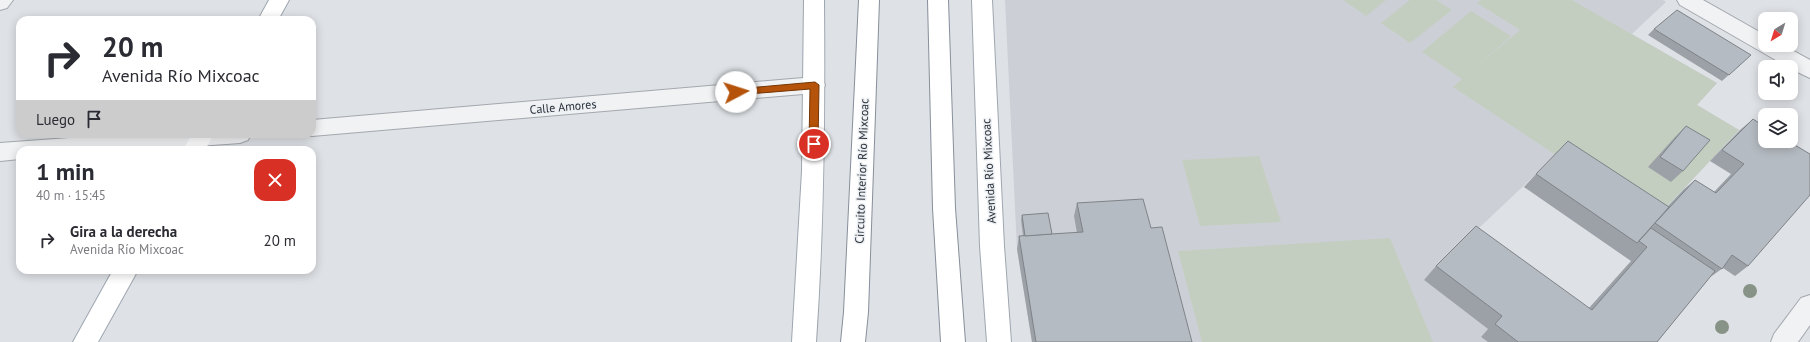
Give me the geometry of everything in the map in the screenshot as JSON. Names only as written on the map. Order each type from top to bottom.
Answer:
[{"type":"main road","points":[[270,16],[279,0]]},
{"type":"main road","points":[[804,342],[810,275],[812,209],[815,85],[814,0]]},
{"type":"main road","name":"Circuito Interior Río Mixcoac","points":[[853,342],[856,312],[869,0]]},
{"type":"main road","points":[[938,0],[944,208],[953,342]]},
{"type":"main road","name":"Avenida Río Mixcoac","points":[[982,0],[992,238],[999,342]]},
{"type":"main road","points":[[85,342],[124,274]]},
{"type":"street","points":[[1687,0],[1758,40]]},
{"type":"street","points":[[1778,52],[1810,70]]},
{"type":"street","name":"Calle Amores","points":[[316,128],[815,85]]},
{"type":"street","points":[[95,146],[213,138]]},
{"type":"street","points":[[0,152],[16,150]]},
{"type":"street","points":[[1783,342],[1810,306]]},
{"type":"shaded area","points":[[1005,0],[1663,0],[1666,2],[1632,34],[1717,83],[1697,105],[1739,130],[1683,190],[1556,155],[1424,280],[1488,329],[1481,337],[1488,342],[1032,342],[1017,249]]},
{"type":"green space","points":[[1343,0],[1386,0],[1366,16]]},
{"type":"green space","points":[[1410,0],[1436,0],[1452,10],[1410,43],[1381,23]]},
{"type":"green space","points":[[1481,0],[1572,0],[1717,83],[1697,105],[1739,130],[1654,220],[1453,87],[1462,79],[1422,52],[1471,11],[1511,36],[1478,65],[1520,30],[1477,3]]},
{"type":"green space","points":[[1259,156],[1281,222],[1200,226],[1182,160]]},
{"type":"green space","points":[[1390,238],[1433,342],[1202,342],[1178,251]]},
{"type":"building","points":[[1677,10],[1751,55],[1729,75],[1654,29]]},
{"type":"building","points":[[1753,119],[1758,122],[1758,148],[1798,147],[1810,154],[1810,195],[1748,266],[1732,255],[1722,269],[1655,223],[1695,180],[1716,193],[1744,164],[1722,150]]},
{"type":"building","points":[[1686,126],[1710,140],[1683,171],[1660,157]]},
{"type":"building","points":[[1568,141],[1669,207],[1637,243],[1536,174]]},
{"type":"building","points":[[1143,199],[1151,228],[1162,227],[1192,342],[1036,342],[1019,236],[1083,232],[1077,203]]},
{"type":"building","points":[[1048,213],[1052,234],[1025,236],[1022,215]]},
{"type":"building","points":[[1476,226],[1592,310],[1647,247],[1639,241],[1651,228],[1715,271],[1657,342],[1518,342],[1495,324],[1502,316],[1436,266]]},
{"type":"route","points":[[736,92],[815,85],[814,144]]}]
